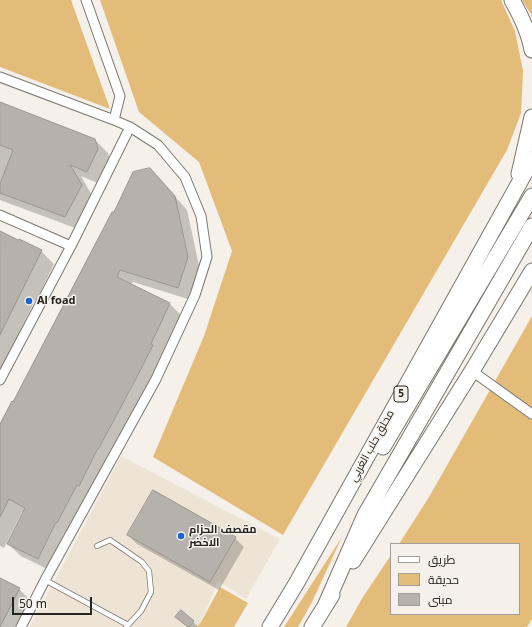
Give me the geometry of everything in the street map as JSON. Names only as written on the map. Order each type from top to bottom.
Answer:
[{"type":"highway","points":[[512,0],[526,29],[532,50]]},
{"type":"highway","points":[[517,187],[532,117]]},
{"type":"highway","name":"محلق حلب الغربي","points":[[270,627],[296,584],[532,160]]},
{"type":"highway","points":[[296,584],[350,503],[532,196]]},
{"type":"highway","points":[[326,604],[365,515],[532,226]]},
{"type":"highway","points":[[312,627],[472,371],[532,271]]},
{"type":"street","points":[[86,0],[120,96],[114,120]]},
{"type":"street","points":[[0,77],[114,120],[130,127],[158,145],[185,178],[201,216],[206,256],[195,294],[156,379],[45,580],[21,627]]},
{"type":"street","points":[[0,380],[71,246],[130,127]]},
{"type":"street","points":[[0,215],[71,246]]},
{"type":"street","points":[[472,371],[532,414]]},
{"type":"lane","points":[[45,580],[127,626],[141,611],[151,592],[149,571],[142,562],[110,540],[97,546]]},
{"type":"shaded area","points":[[121,456],[280,539],[246,599],[218,581],[200,624],[195,627],[30,627]]},
{"type":"green space","points":[[0,0],[71,0],[110,109],[0,67]]},
{"type":"green space","points":[[100,0],[501,0],[515,31],[523,71],[521,113],[507,150],[283,535],[153,457],[204,336],[232,251],[199,162],[139,112]]},
{"type":"green space","points":[[522,0],[532,0],[532,18],[531,14]]},
{"type":"green space","points":[[532,316],[532,619],[527,627],[346,627],[363,597],[390,556],[390,615],[520,615],[520,543],[400,543],[429,497]]},
{"type":"green space","points":[[342,537],[312,602],[298,627],[284,627]]},
{"type":"green space","points":[[220,587],[248,603],[234,627],[195,627],[200,624]]},
{"type":"building","points":[[0,102],[95,139],[98,149],[87,172],[70,165],[82,185],[65,217],[0,193],[0,184],[13,150],[0,145]]},
{"type":"building","points":[[150,168],[175,196],[188,257],[178,288],[120,270],[117,277],[170,303],[151,344],[153,345],[139,373],[79,486],[77,485],[57,523],[56,522],[38,559],[7,544],[25,508],[9,499],[0,517],[0,424],[12,401],[13,402],[112,212],[114,212],[133,172]]},
{"type":"building","points":[[0,231],[42,250],[0,335]]},
{"type":"building","name":"مقصف الحزام الاخضر","points":[[153,490],[236,537],[210,582],[127,535]]},
{"type":"building","points":[[0,578],[20,588],[0,627]]},
{"type":"building","points":[[181,610],[194,621],[189,627],[175,617]]},
{"type":"place","name":"Al foad","points":[[29,301]]},
{"type":"place","name":"مقصف الحزام الاخضر","points":[[181,536]]}]
